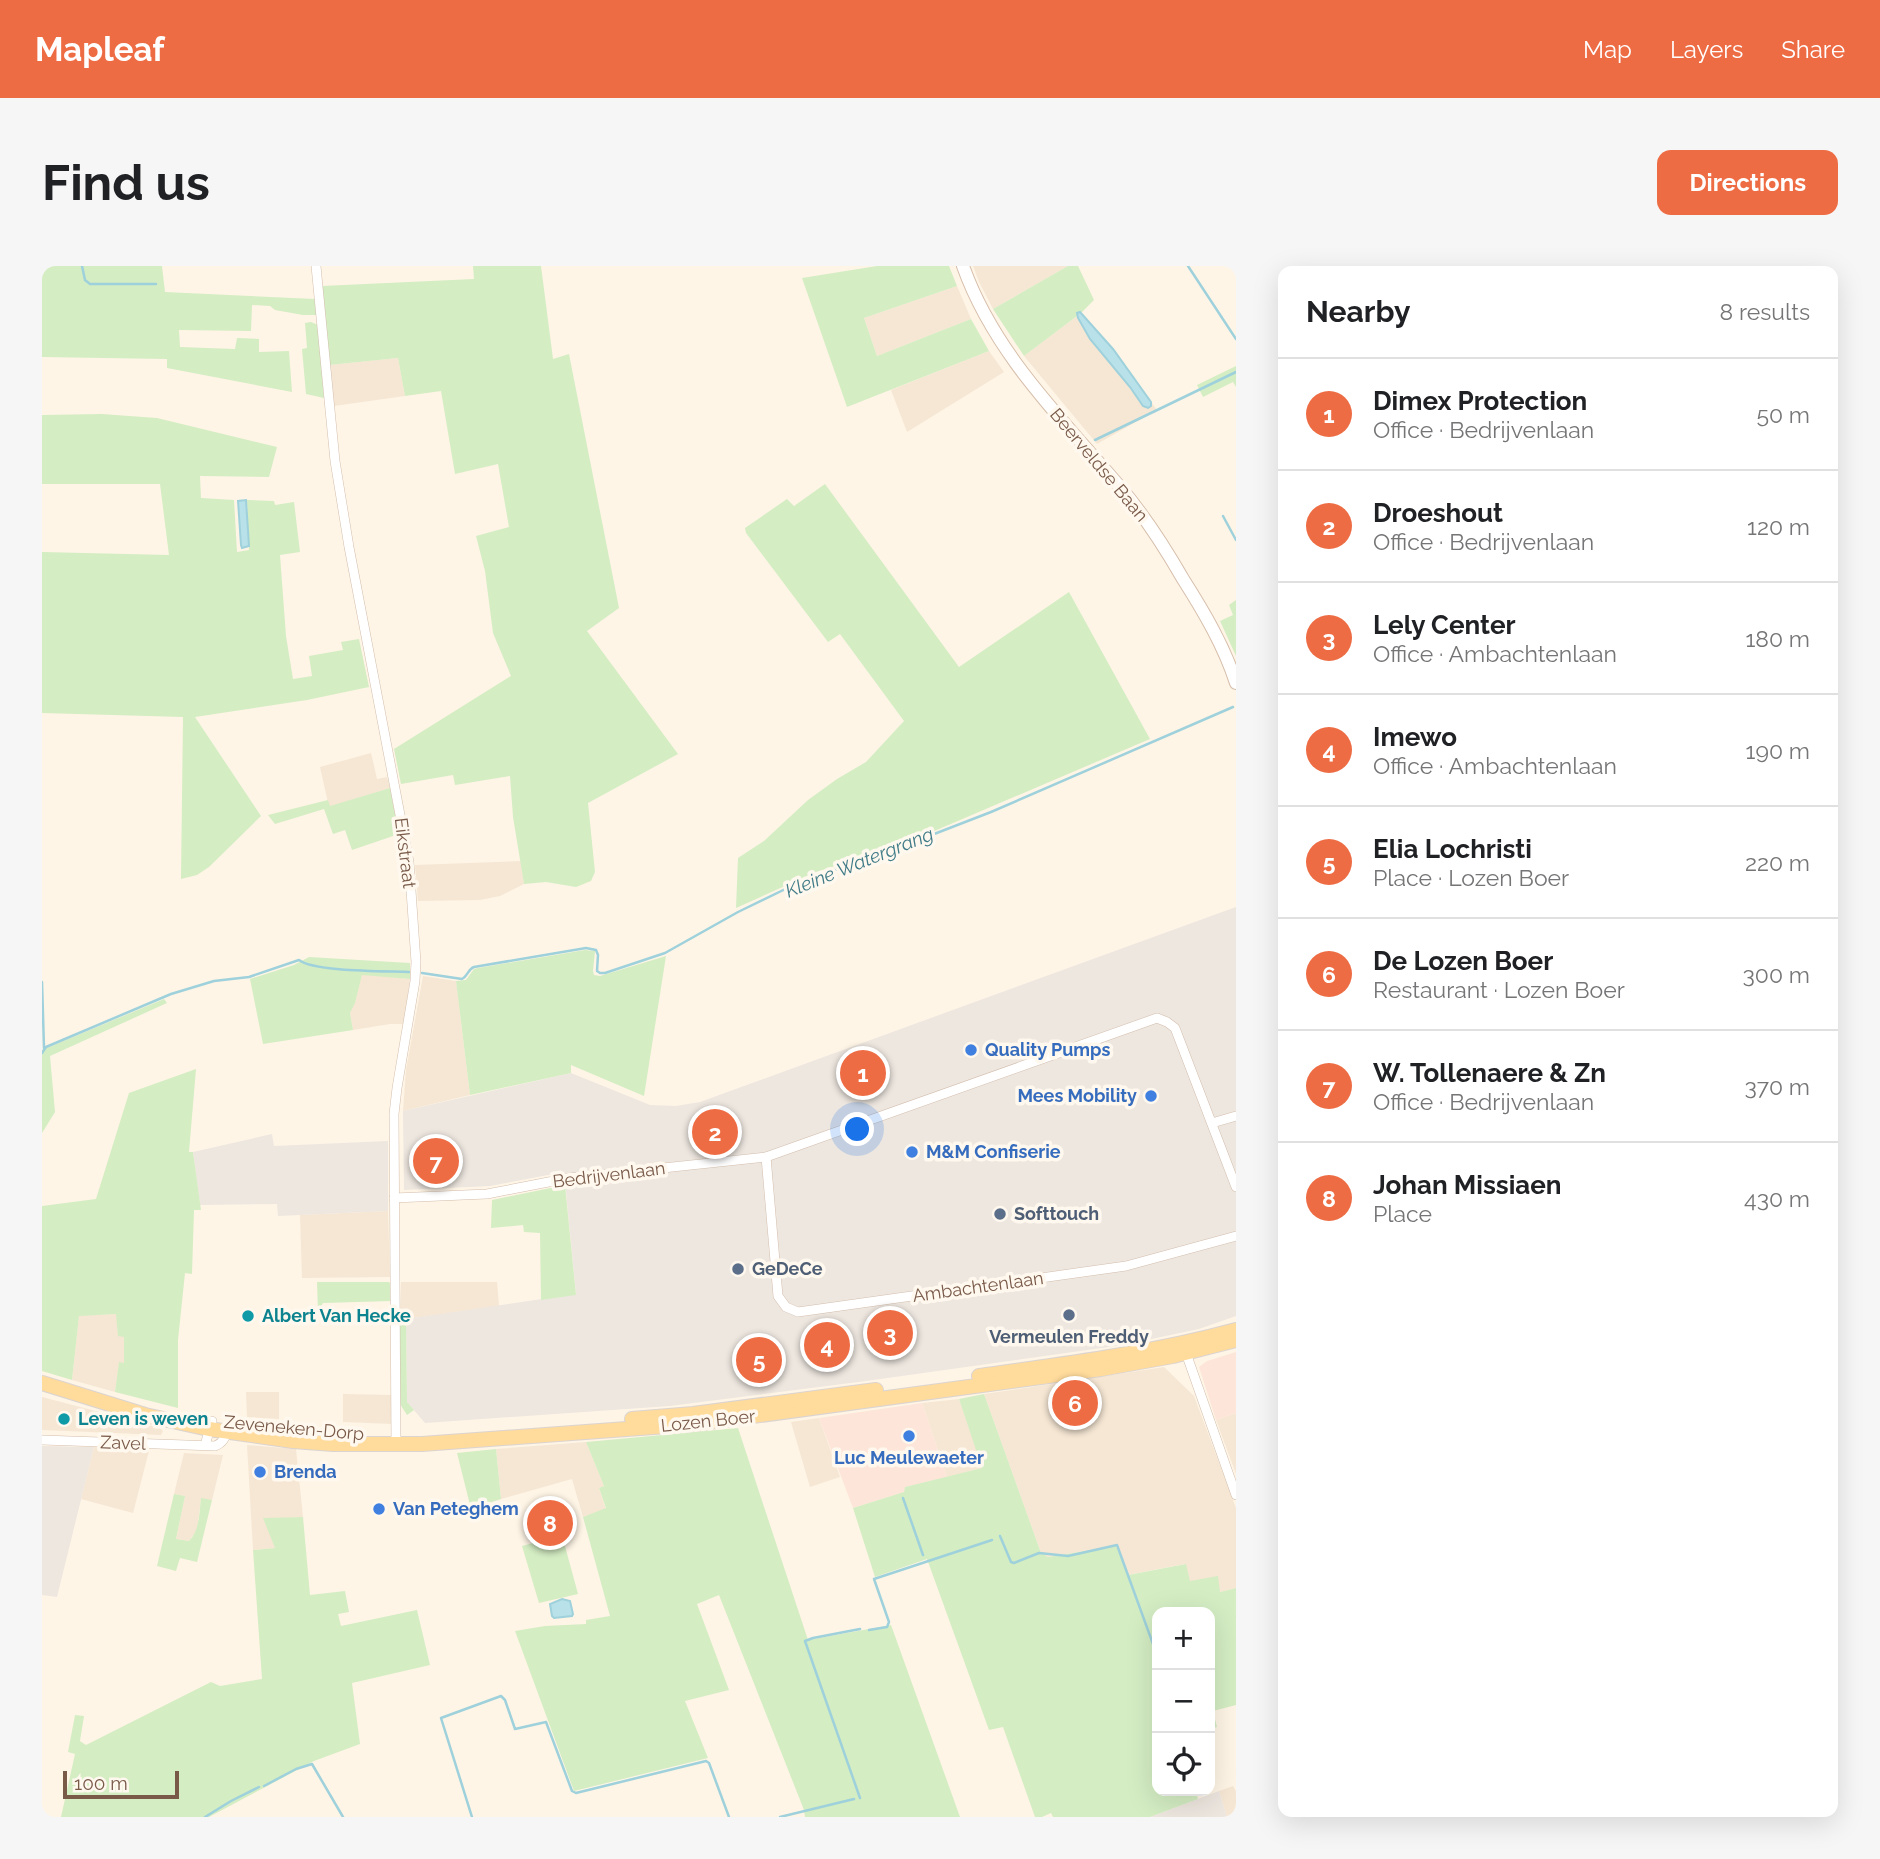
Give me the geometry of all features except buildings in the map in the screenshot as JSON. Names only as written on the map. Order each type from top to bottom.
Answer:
[{"type":"main road","name":"Beerveldse Baan","points":[[963,266],[984,313],[1007,350],[1160,540],[1202,609],[1234,671],[1236,683]]},
{"type":"main road","name":"Lozen Boer","points":[[396,1441],[693,1414],[1100,1359],[1177,1345],[1236,1330]]},
{"type":"main road","name":"Lozen Boer","points":[[396,1441],[694,1424],[1101,1369],[1186,1353],[1236,1340]]},
{"type":"main road","name":"Zeveneken-Dorp","points":[[42,1383],[109,1404],[125,1404],[211,1425],[396,1441]]},
{"type":"street","name":"Eikstraat","points":[[316,266],[335,461],[409,862],[416,962],[394,1114],[396,1441]]},
{"type":"street","name":"Bedrijvenlaan","points":[[394,1198],[487,1194],[569,1178],[766,1157],[1157,1018],[1175,1028],[1212,1123]]},
{"type":"street","points":[[1236,1116],[1212,1123],[1236,1187]]},
{"type":"street","name":"Ambachtenlaan","points":[[766,1157],[778,1296],[786,1307],[798,1312],[1126,1266],[1236,1236]]},
{"type":"street","points":[[1186,1353],[1236,1495]]},
{"type":"street","points":[[211,1425],[205,1445],[215,1446],[221,1443],[228,1427]]},
{"type":"street","name":"Zavel","points":[[42,1440],[205,1445]]},
{"type":"shaded area","points":[[973,266],[1068,266],[993,309]]},
{"type":"shaded area","points":[[957,286],[971,319],[877,356],[864,318]]},
{"type":"shaded area","points":[[1081,313],[1113,349],[1157,410],[1097,444],[1024,356]]},
{"type":"shaded area","points":[[989,351],[1004,372],[907,432],[891,390]]},
{"type":"shaded area","points":[[398,358],[405,396],[334,406],[329,365]]},
{"type":"shaded area","points":[[371,753],[377,779],[387,777],[390,788],[329,807],[320,767]]},
{"type":"shaded area","points":[[521,861],[524,884],[500,896],[480,900],[418,901],[415,865]]},
{"type":"shaded area","points":[[1236,907],[1236,1316],[1199,1329],[1123,1345],[670,1406],[425,1423],[407,1402],[406,1319],[576,1294],[564,1172],[490,1186],[404,1190],[403,1111],[571,1073],[650,1105],[676,1106],[700,1102]]},
{"type":"shaded area","points":[[362,974],[410,979],[404,1024],[353,1030],[350,1013]]},
{"type":"shaded area","points":[[423,976],[456,981],[470,1095],[403,1111],[406,1070]]},
{"type":"shaded area","points":[[272,1134],[274,1146],[388,1141],[388,1211],[278,1216],[277,1204],[200,1205],[193,1152]]},
{"type":"shaded area","points":[[388,1211],[390,1277],[302,1278],[300,1215]]},
{"type":"shaded area","points":[[401,1282],[497,1282],[499,1306],[400,1320]]},
{"type":"shaded area","points":[[117,1314],[118,1336],[124,1336],[124,1363],[119,1363],[115,1392],[72,1380],[79,1315]]},
{"type":"shaded area","points":[[1236,1352],[1236,1413],[1216,1420],[1199,1367],[1207,1361]]},
{"type":"shaded area","points":[[1164,1367],[1194,1396],[1236,1508],[1236,1588],[1220,1592],[1190,1582],[1185,1564],[1127,1575],[1116,1546],[1048,1557],[1041,1553],[984,1394]]},
{"type":"shaded area","points":[[246,1392],[279,1392],[279,1419],[247,1417]]},
{"type":"shaded area","points":[[343,1394],[392,1395],[392,1424],[343,1422]]},
{"type":"shaded area","points":[[42,1397],[163,1431],[161,1435],[42,1430]]},
{"type":"shaded area","points":[[959,1399],[983,1468],[947,1477],[922,1403]]},
{"type":"shaded area","points":[[922,1403],[947,1477],[905,1487],[904,1492],[853,1508],[819,1418]]},
{"type":"shaded area","points":[[1236,1413],[1236,1474],[1216,1420]]},
{"type":"shaded area","points":[[819,1418],[840,1477],[810,1487],[791,1422]]},
{"type":"shaded area","points":[[586,1442],[604,1486],[599,1488],[606,1509],[583,1517],[572,1479],[501,1499],[496,1449]]},
{"type":"shaded area","points":[[247,1445],[296,1449],[303,1517],[264,1519],[276,1548],[253,1550]]},
{"type":"shaded area","points":[[42,1446],[94,1447],[57,1597],[42,1595]]},
{"type":"shaded area","points":[[94,1447],[149,1451],[133,1513],[81,1499]]},
{"type":"shaded area","points":[[184,1453],[223,1455],[212,1500],[201,1499],[197,1530],[189,1541],[176,1539],[185,1496],[174,1494]]},
{"type":"shaded area","points":[[1233,1786],[1236,1791],[1236,1817],[1227,1817],[1219,1791]]},
{"type":"shaded area","points":[[1219,1791],[1227,1817],[1150,1817],[1206,1796],[1215,1796],[1215,1793]]},
{"type":"green space","points":[[42,266],[162,266],[165,292],[315,299],[317,315],[303,315],[275,310],[270,306],[252,305],[251,331],[179,330],[180,347],[235,349],[237,338],[259,339],[259,352],[289,351],[292,392],[167,368],[167,359],[42,357]]},
{"type":"green space","points":[[473,266],[541,266],[553,359],[569,354],[619,608],[587,631],[678,754],[588,803],[595,872],[591,881],[576,887],[546,882],[524,884],[513,817],[510,776],[455,785],[453,775],[401,784],[394,749],[511,676],[493,633],[485,571],[476,536],[509,527],[498,464],[455,474],[441,391],[405,396],[398,358],[329,365],[322,286],[474,279]]},
{"type":"green space","points":[[877,266],[949,266],[957,286],[864,318],[877,356],[971,319],[989,351],[847,407],[802,278]]},
{"type":"green space","points":[[1068,266],[1078,266],[1094,300],[1024,356],[993,309]]},
{"type":"green space","points":[[305,323],[318,325],[324,398],[306,394],[302,349],[307,348]]},
{"type":"green space","points":[[1236,366],[1236,387],[1233,382],[1203,397],[1197,385]]},
{"type":"green space","points":[[102,414],[157,418],[277,447],[269,477],[200,476],[201,498],[234,500],[237,552],[249,550],[247,500],[274,501],[275,505],[294,502],[300,552],[280,555],[286,636],[293,679],[312,676],[309,656],[343,650],[341,642],[359,639],[369,687],[307,700],[195,717],[261,816],[209,867],[197,875],[181,879],[183,717],[42,713],[42,552],[169,555],[160,484],[42,484],[42,415]]},
{"type":"green space","points":[[825,484],[959,667],[1069,592],[1150,739],[925,835],[816,872],[736,908],[738,858],[764,841],[808,800],[866,762],[904,721],[840,634],[828,642],[746,533],[745,528],[787,499],[794,506]]},
{"type":"green space","points":[[1236,600],[1236,656],[1220,621],[1233,615],[1229,605]]},
{"type":"green space","points":[[390,788],[399,834],[352,850],[345,830],[333,834],[324,809],[275,824],[268,815],[328,800],[330,806]]},
{"type":"green space","points":[[585,950],[595,951],[593,971],[594,975],[600,976],[666,956],[644,1096],[571,1065],[571,1073],[470,1095],[456,981],[466,980],[474,969],[478,968]]},
{"type":"green space","points":[[309,957],[410,963],[410,979],[362,975],[350,1013],[353,1030],[263,1044],[250,979],[294,965]]},
{"type":"green space","points":[[164,999],[167,1003],[50,1056],[55,1112],[42,1133],[42,1050]]},
{"type":"green space","points":[[196,1069],[189,1152],[193,1152],[201,1210],[194,1210],[192,1274],[185,1273],[178,1340],[178,1408],[115,1392],[119,1362],[124,1363],[124,1337],[118,1336],[116,1314],[79,1316],[72,1380],[42,1371],[42,1206],[96,1199],[129,1093]]},
{"type":"green space","points":[[565,1185],[576,1295],[541,1300],[540,1233],[524,1232],[523,1225],[491,1228],[492,1200]]},
{"type":"green space","points":[[317,1282],[389,1282],[392,1286],[392,1301],[323,1303],[318,1312]]},
{"type":"green space","points":[[406,1319],[407,1402],[414,1410],[407,1415],[400,1404],[400,1320]]},
{"type":"green space","points":[[984,1394],[1041,1553],[1048,1557],[1116,1546],[1128,1575],[1186,1564],[1190,1581],[1218,1576],[1220,1592],[1236,1588],[1236,1705],[1215,1710],[1215,1607],[1152,1607],[1152,1796],[1197,1796],[1198,1799],[1150,1817],[1053,1817],[1051,1813],[1035,1817],[1003,1727],[989,1730],[927,1559],[875,1577],[853,1508],[904,1492],[905,1487],[982,1468],[959,1399]]},
{"type":"green space","points":[[738,1428],[808,1640],[891,1625],[960,1817],[805,1817],[719,1595],[697,1604],[729,1690],[685,1701],[708,1758],[574,1791],[515,1631],[586,1624],[586,1620],[610,1616],[583,1517],[606,1508],[599,1488],[604,1486],[586,1442]]},
{"type":"green space","points":[[496,1449],[501,1499],[471,1509],[457,1453]]},
{"type":"green space","points":[[174,1494],[185,1496],[176,1539],[189,1541],[193,1537],[201,1498],[212,1500],[197,1562],[180,1558],[176,1571],[157,1566]]},
{"type":"green space","points":[[303,1517],[310,1595],[345,1591],[349,1612],[338,1614],[341,1626],[417,1610],[430,1665],[352,1683],[360,1744],[314,1761],[209,1817],[61,1817],[75,1754],[68,1752],[75,1715],[84,1716],[80,1741],[86,1745],[211,1682],[220,1686],[262,1679],[253,1550],[275,1548],[263,1518]]},
{"type":"green space","points":[[562,1535],[578,1594],[539,1603],[522,1546]]},
{"type":"water","points":[[1080,312],[1113,349],[1151,402],[1151,406],[1143,406],[1090,339],[1078,318],[1077,313]]},
{"type":"water","points":[[246,500],[249,546],[242,548],[238,501]]},
{"type":"water","points":[[562,1599],[570,1601],[573,1614],[554,1618],[550,1604]]},
{"type":"waterway","points":[[82,266],[85,280],[90,284],[156,284]]},
{"type":"waterway","points":[[1188,266],[1236,339]]},
{"type":"waterway","points":[[1095,440],[1236,372]]},
{"type":"waterway","points":[[1223,516],[1236,540]]},
{"type":"waterway","name":"Kleine Watergrang","points":[[422,973],[462,979],[474,967],[586,948],[596,950],[597,971],[605,973],[665,953],[738,912],[806,879],[867,860],[991,812],[1233,707]]},
{"type":"waterway","name":"Kleine Watergrang","points":[[42,1053],[46,1047],[171,994],[214,981],[249,977],[299,960],[335,969],[409,972]]},
{"type":"waterway","points":[[42,982],[44,1048]]},
{"type":"waterway","points":[[903,1498],[923,1555]]},
{"type":"waterway","points":[[1000,1536],[1011,1562],[1014,1563],[1039,1553],[1068,1556],[1117,1545],[1152,1641]]},
{"type":"waterway","points":[[869,1630],[887,1627],[889,1622],[874,1579],[992,1540]]},
{"type":"waterway","points":[[860,1629],[805,1641],[860,1798]]},
{"type":"waterway","points":[[472,1817],[441,1718],[501,1696],[505,1700],[515,1729],[546,1722],[572,1791],[576,1793],[706,1761],[729,1817]]},
{"type":"waterway","points":[[264,1786],[296,1769],[312,1764],[343,1817]]},
{"type":"waterway","points":[[205,1817],[259,1787]]},
{"type":"waterway","points":[[780,1817],[854,1799]]},
{"type":"place","name":"Quality Pumps","points":[[971,1050]]},
{"type":"place","name":"Dimex Protection","points":[[863,1073]]},
{"type":"place","name":"Mees Mobility","points":[[1151,1096]]},
{"type":"place","name":"Droeshout","points":[[715,1132]]},
{"type":"place","name":"M&M Confiserie","points":[[912,1152]]},
{"type":"place","name":"W. Tollenaere & Zn","points":[[436,1161]]},
{"type":"place","name":"Softtouch","points":[[1000,1214]]},
{"type":"place","name":"GeDeCe","points":[[738,1269]]},
{"type":"place","name":"Vermeulen Freddy","points":[[1069,1315]]},
{"type":"place","name":"Albert Van Hecke","points":[[248,1316]]},
{"type":"place","name":"Lely Center","points":[[890,1333]]},
{"type":"place","name":"Imewo","points":[[827,1345]]},
{"type":"place","name":"Elia Lochristi","points":[[759,1360]]},
{"type":"place","name":"De Lozen Boer","points":[[1075,1403]]},
{"type":"place","name":"Leven is weven","points":[[64,1419]]},
{"type":"place","name":"Luc Meulewaeter","points":[[909,1436]]},
{"type":"place","name":"Brenda","points":[[260,1472]]},
{"type":"place","name":"Van Peteghem","points":[[379,1509]]},
{"type":"place","name":"Johan Missiaen","points":[[550,1523]]}]
